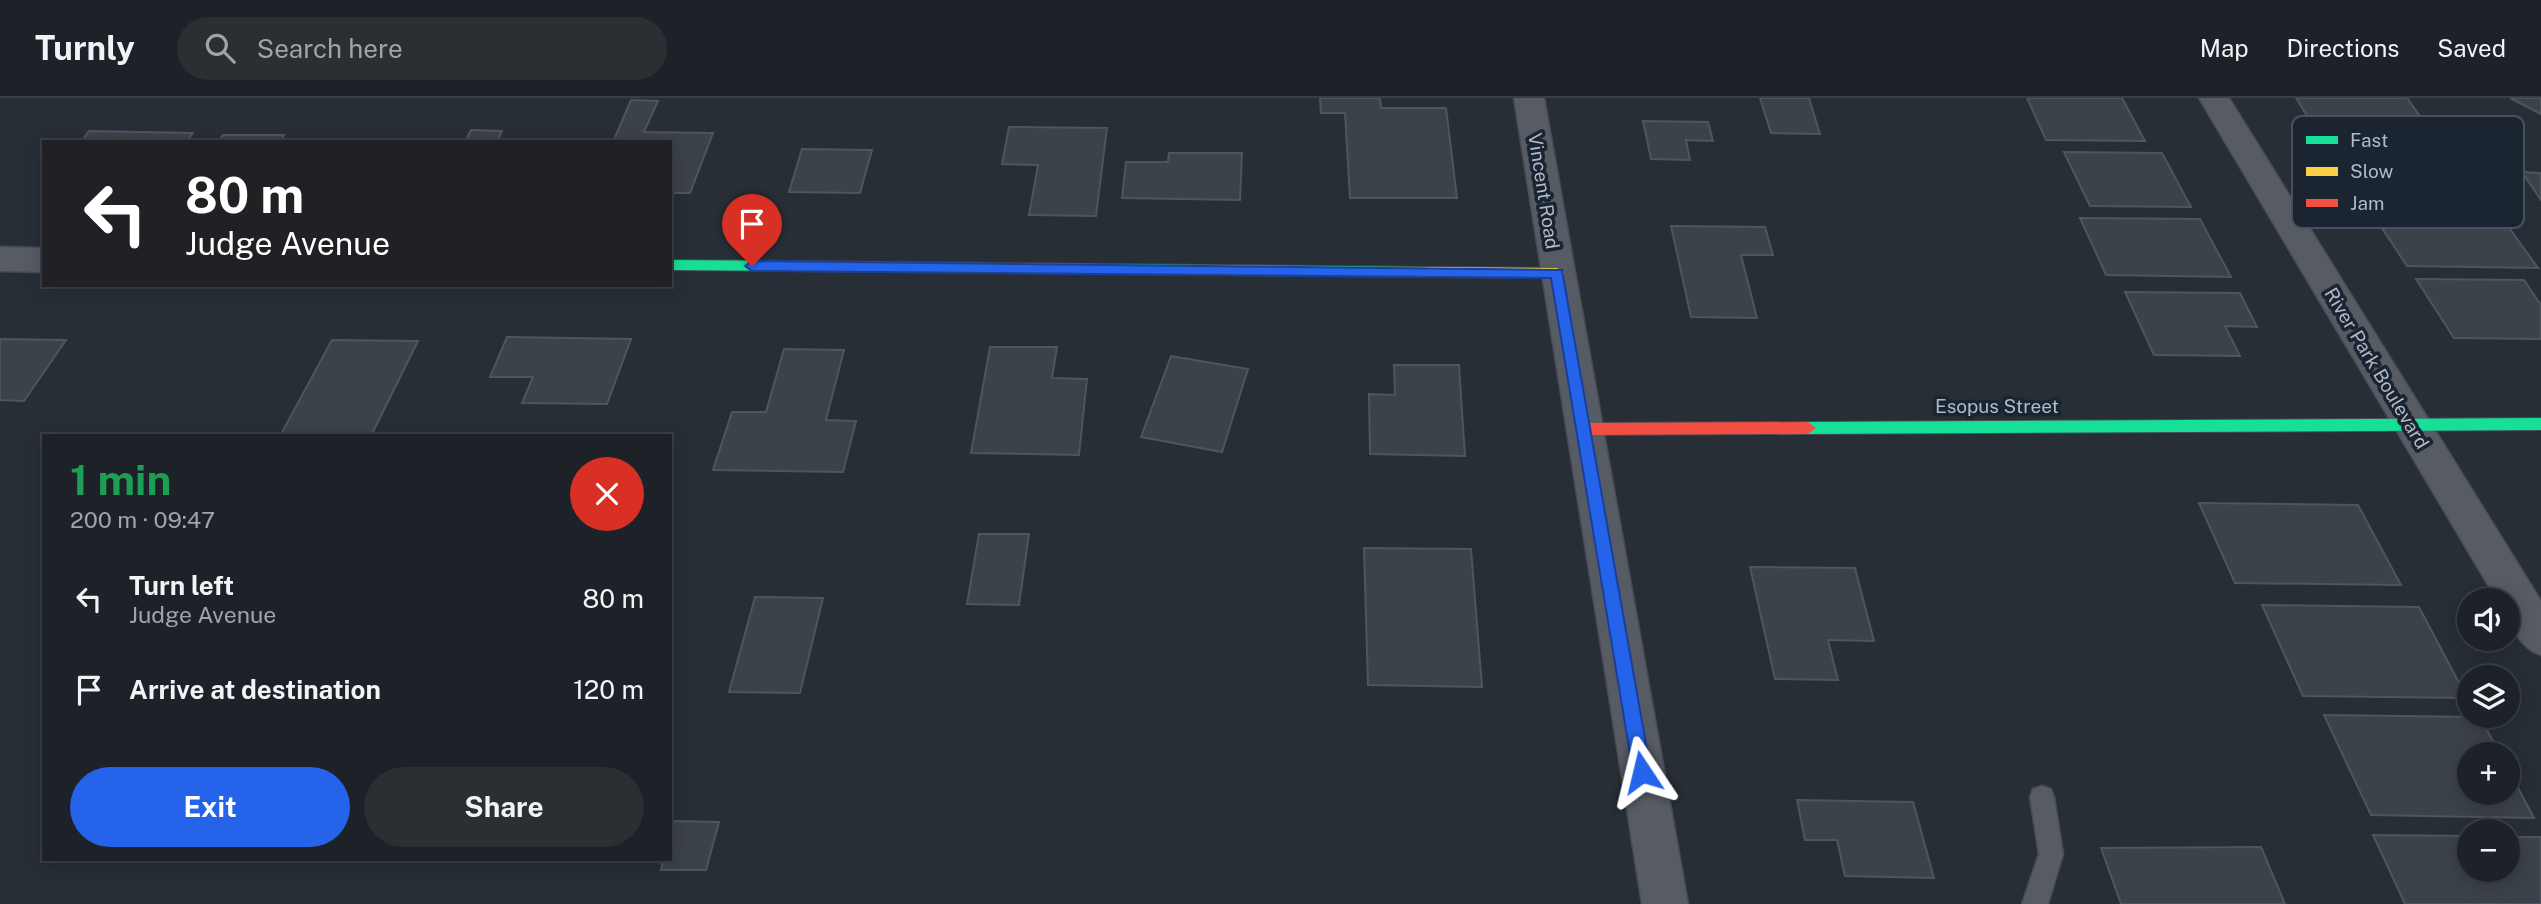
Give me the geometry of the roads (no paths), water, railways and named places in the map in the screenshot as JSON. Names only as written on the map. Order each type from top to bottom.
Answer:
[{"type":"street","name":"Vincent Road","points":[[1530,98],[1583,429],[1665,904]]},
{"type":"street","name":"River Park Boulevard","points":[[2214,98],[2292,227]]},
{"type":"street","name":"River Park Boulevard","points":[[2292,228],[2541,637]]},
{"type":"street","points":[[0,260],[42,260]]},
{"type":"street","points":[[672,265],[1558,273]]},
{"type":"street","name":"Esopus Street","points":[[1583,429],[2541,424]]},
{"type":"lane","points":[[2035,904],[2051,854],[2042,797]]}]
